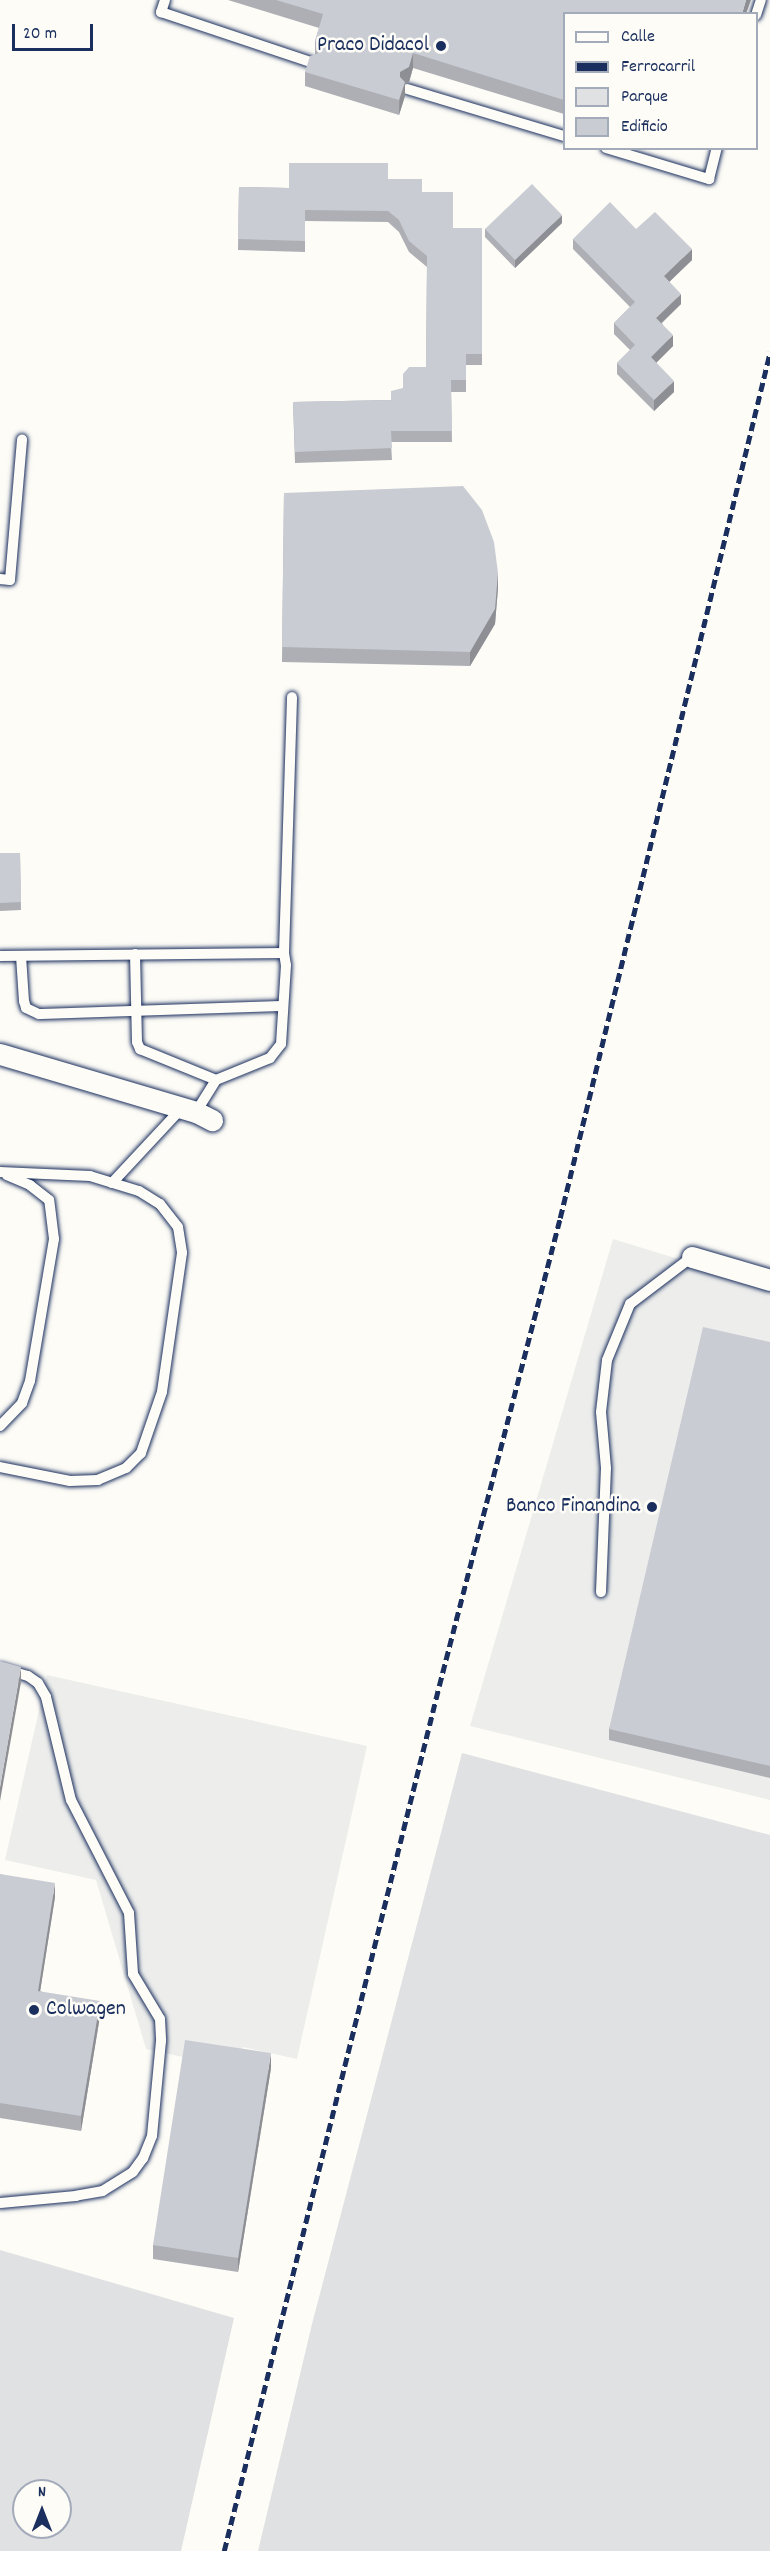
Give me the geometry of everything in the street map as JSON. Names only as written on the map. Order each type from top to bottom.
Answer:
[{"type":"street","points":[[0,1054],[196,1113]]},
{"type":"street","points":[[692,1257],[770,1280]]},
{"type":"lane","points":[[165,0],[161,12],[313,63]]},
{"type":"lane","points":[[407,89],[563,136]]},
{"type":"lane","points":[[613,150],[708,179],[716,150]]},
{"type":"lane","points":[[0,579],[10,579],[22,440]]},
{"type":"lane","points":[[112,1183],[196,1113],[216,1080],[270,1058],[281,1044],[292,697]]},
{"type":"lane","points":[[0,956],[284,953]]},
{"type":"lane","points":[[135,954],[136,1042],[140,1049],[216,1080]]},
{"type":"lane","points":[[21,956],[26,1008],[39,1014],[136,1009],[283,1006]]},
{"type":"lane","points":[[0,1172],[90,1176],[139,1191],[160,1204],[178,1227],[182,1253],[162,1392],[141,1453],[126,1468],[98,1480],[70,1481],[0,1467]]},
{"type":"lane","points":[[0,1172],[30,1185],[49,1200],[54,1239],[30,1381],[22,1403],[0,1426]]},
{"type":"lane","points":[[601,1592],[606,1468],[601,1412],[607,1360],[630,1304],[692,1257]]},
{"type":"lane","points":[[0,1668],[28,1676],[38,1683],[46,1697],[71,1800],[129,1913],[133,1974],[160,2019],[161,2041],[152,2136],[143,2158],[133,2172],[103,2191],[76,2196],[0,2203]]},
{"type":"shaded area","name":"Banco Finandina","points":[[613,1239],[770,1287],[770,1800],[470,1726]]},
{"type":"shaded area","points":[[47,1675],[367,1746],[297,2059],[243,2047],[238,2069],[146,2049],[96,1880],[5,1860]]},
{"type":"green space","points":[[462,1753],[770,1835],[770,2551],[258,2551],[312,2324]]},
{"type":"green space","points":[[0,2250],[234,2318],[181,2551],[0,2551]]},
{"type":"building","name":"Praco Didacol","points":[[276,0],[746,0],[743,12],[563,12],[563,100],[413,53],[409,67],[400,72],[400,77],[405,82],[399,100],[305,72],[310,56],[317,54],[320,50],[319,44],[315,41],[323,14]]},
{"type":"building","points":[[289,163],[388,163],[388,179],[422,179],[422,192],[453,192],[453,228],[482,228],[482,354],[466,354],[466,380],[451,380],[452,431],[391,431],[392,448],[295,452],[293,402],[391,400],[391,391],[403,388],[403,374],[409,367],[426,367],[427,256],[409,241],[399,220],[388,211],[305,210],[305,241],[238,239],[239,187],[289,188]]},
{"type":"building","points":[[532,184],[562,215],[515,260],[485,229]]},
{"type":"building","points":[[610,202],[636,229],[655,212],[692,249],[664,276],[681,294],[656,318],[673,335],[651,357],[674,381],[654,400],[617,363],[635,345],[614,323],[635,302],[573,239]]},
{"type":"building","points":[[463,486],[482,510],[494,542],[498,573],[495,609],[470,652],[282,647],[284,493]]},
{"type":"building","points":[[0,853],[20,853],[21,902],[0,903]]},
{"type":"building","points":[[703,1327],[770,1342],[770,1766],[609,1729]]},
{"type":"building","points":[[0,1661],[21,1667],[0,1787]]},
{"type":"building","name":"Colwagen","points":[[0,1874],[55,1883],[38,1991],[100,2001],[81,2116],[0,2103]]},
{"type":"building","points":[[185,2040],[271,2053],[238,2258],[153,2245]]},
{"type":"railway","points":[[224,2551],[439,1686],[560,1218],[770,352]]},
{"type":"place","name":"Praco Didacol","points":[[441,46]]},
{"type":"place","name":"Banco Finandina","points":[[652,1507]]},
{"type":"place","name":"Colwagen","points":[[34,2010]]}]
